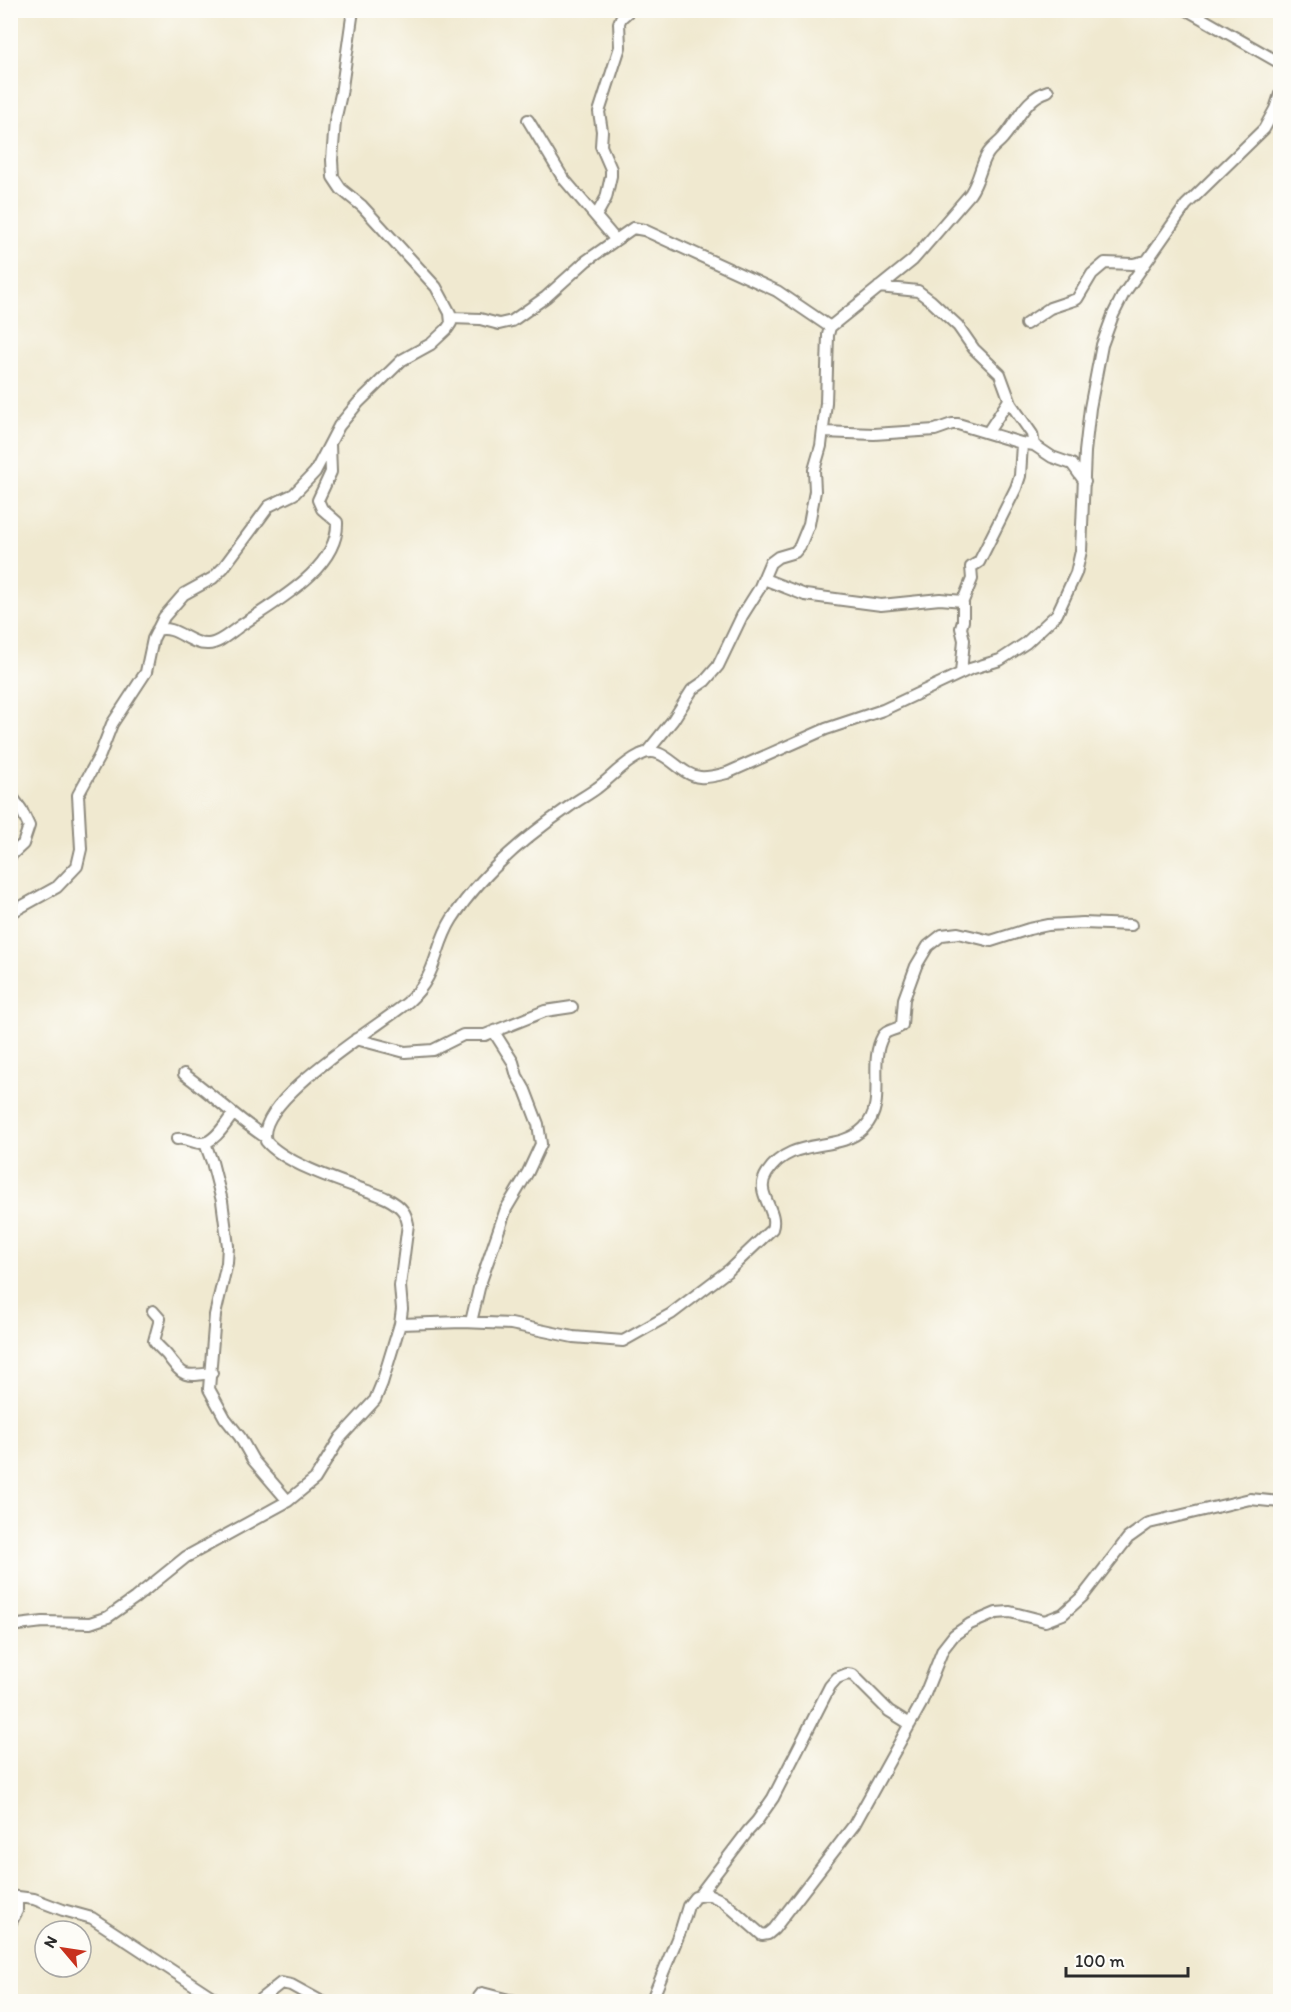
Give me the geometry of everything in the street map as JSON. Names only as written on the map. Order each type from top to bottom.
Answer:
[{"type":"street","points":[[10,912],[57,887],[77,866],[81,849],[78,795],[100,755],[112,724],[147,672],[157,630],[164,617],[184,594],[213,578],[223,568],[269,507],[294,494],[315,472],[343,420],[358,403],[402,360],[431,344],[449,326],[451,318],[436,287],[362,206],[341,189],[333,177],[335,122],[354,10]]},
{"type":"street","points":[[596,216],[606,198],[611,176],[611,169],[601,146],[602,131],[598,111],[620,47],[618,23],[630,10]]},
{"type":"street","points":[[1187,10],[1281,63]]},
{"type":"street","points":[[265,1137],[268,1124],[278,1108],[325,1061],[396,1011],[418,992],[430,974],[453,918],[486,876],[512,850],[557,815],[597,788],[633,758],[647,752],[673,720],[692,690],[705,681],[718,666],[772,561],[791,554],[797,549],[809,524],[815,491],[814,470],[823,432],[830,327],[919,254],[976,185],[987,155],[1003,138],[1031,100],[1048,91]]},
{"type":"street","points":[[647,752],[658,753],[692,776],[706,777],[727,773],[826,729],[883,710],[961,673],[1008,656],[1040,632],[1057,614],[1074,578],[1082,551],[1085,452],[1090,408],[1102,345],[1123,295],[1186,205],[1264,129],[1281,94]]},
{"type":"street","points":[[528,120],[555,167],[615,239]]},
{"type":"street","points":[[1264,129],[1281,123]]},
{"type":"street","points":[[451,318],[480,319],[499,324],[512,321],[546,297],[570,273],[633,228],[644,230],[777,291],[830,327]]},
{"type":"street","points":[[1026,324],[1050,308],[1077,298],[1092,274],[1105,263],[1133,264],[1146,261]]},
{"type":"street","points":[[879,287],[912,290],[930,300],[958,326],[974,349],[995,367],[1002,377],[1009,400],[1032,434],[1034,445]]},
{"type":"street","points":[[988,432],[1009,400]]},
{"type":"street","points":[[823,432],[874,434],[935,430],[956,424],[1022,444],[1034,445],[1052,457],[1072,464],[1085,482]]},
{"type":"street","points":[[157,630],[169,628],[195,642],[212,644],[264,611],[314,571],[324,560],[332,545],[338,526],[337,522],[319,506],[318,500],[331,472],[330,443]]},
{"type":"street","points":[[961,673],[964,640],[961,628],[963,601],[972,579],[972,565],[979,562],[1016,488],[1020,476],[1022,444]]},
{"type":"street","points":[[764,579],[805,595],[881,605],[940,599],[963,601]]},
{"type":"street","points":[[10,794],[21,809],[29,826],[23,844],[10,856]]},
{"type":"street","points":[[400,1324],[471,1322],[511,1324],[573,1337],[616,1341],[630,1338],[664,1319],[729,1270],[772,1229],[774,1220],[762,1185],[768,1171],[784,1155],[801,1148],[852,1137],[869,1121],[875,1107],[875,1056],[885,1033],[902,1025],[904,999],[909,982],[924,950],[932,942],[942,935],[953,933],[992,942],[1029,929],[1048,926],[1083,923],[1131,925]]},
{"type":"street","points":[[356,1039],[392,1050],[412,1052],[434,1050],[463,1035],[485,1035],[545,1011],[572,1007]]},
{"type":"street","points":[[471,1322],[480,1284],[506,1209],[528,1173],[541,1144],[537,1124],[525,1090],[517,1076],[513,1062],[494,1032]]},
{"type":"street","points":[[10,1626],[43,1622],[90,1623],[108,1617],[186,1557],[288,1501],[315,1479],[340,1438],[375,1400],[382,1383],[400,1324],[402,1309],[400,1286],[408,1224],[404,1211],[381,1196],[338,1181],[275,1150],[265,1137],[184,1074]]},
{"type":"street","points":[[177,1139],[204,1143],[210,1141],[233,1114]]},
{"type":"street","points":[[204,1143],[212,1162],[222,1201],[228,1240],[227,1263],[213,1333],[212,1373],[209,1389],[214,1401],[240,1437],[253,1460],[288,1501]]},
{"type":"street","points":[[153,1311],[160,1319],[155,1335],[156,1344],[167,1354],[177,1369],[184,1374],[212,1373]]},
{"type":"street","points":[[700,1894],[708,1894],[723,1901],[762,1935],[771,1932],[854,1825],[921,1704],[943,1649],[954,1635],[969,1624],[989,1615],[1003,1612],[1045,1621],[1063,1614],[1083,1596],[1128,1538],[1149,1523],[1250,1500],[1281,1502]]},
{"type":"street","points":[[651,2001],[688,1906],[700,1894],[769,1805],[830,1686],[837,1678],[847,1674],[853,1675],[890,1711],[910,1724]]},
{"type":"street","points":[[10,1924],[17,1911],[14,1897],[34,1899],[92,1918],[183,1980],[201,1988],[220,2001]]},
{"type":"street","points":[[257,2001],[281,1983],[291,1985],[322,2001]]},
{"type":"street","points":[[475,2001],[482,1993],[522,2001]]}]
